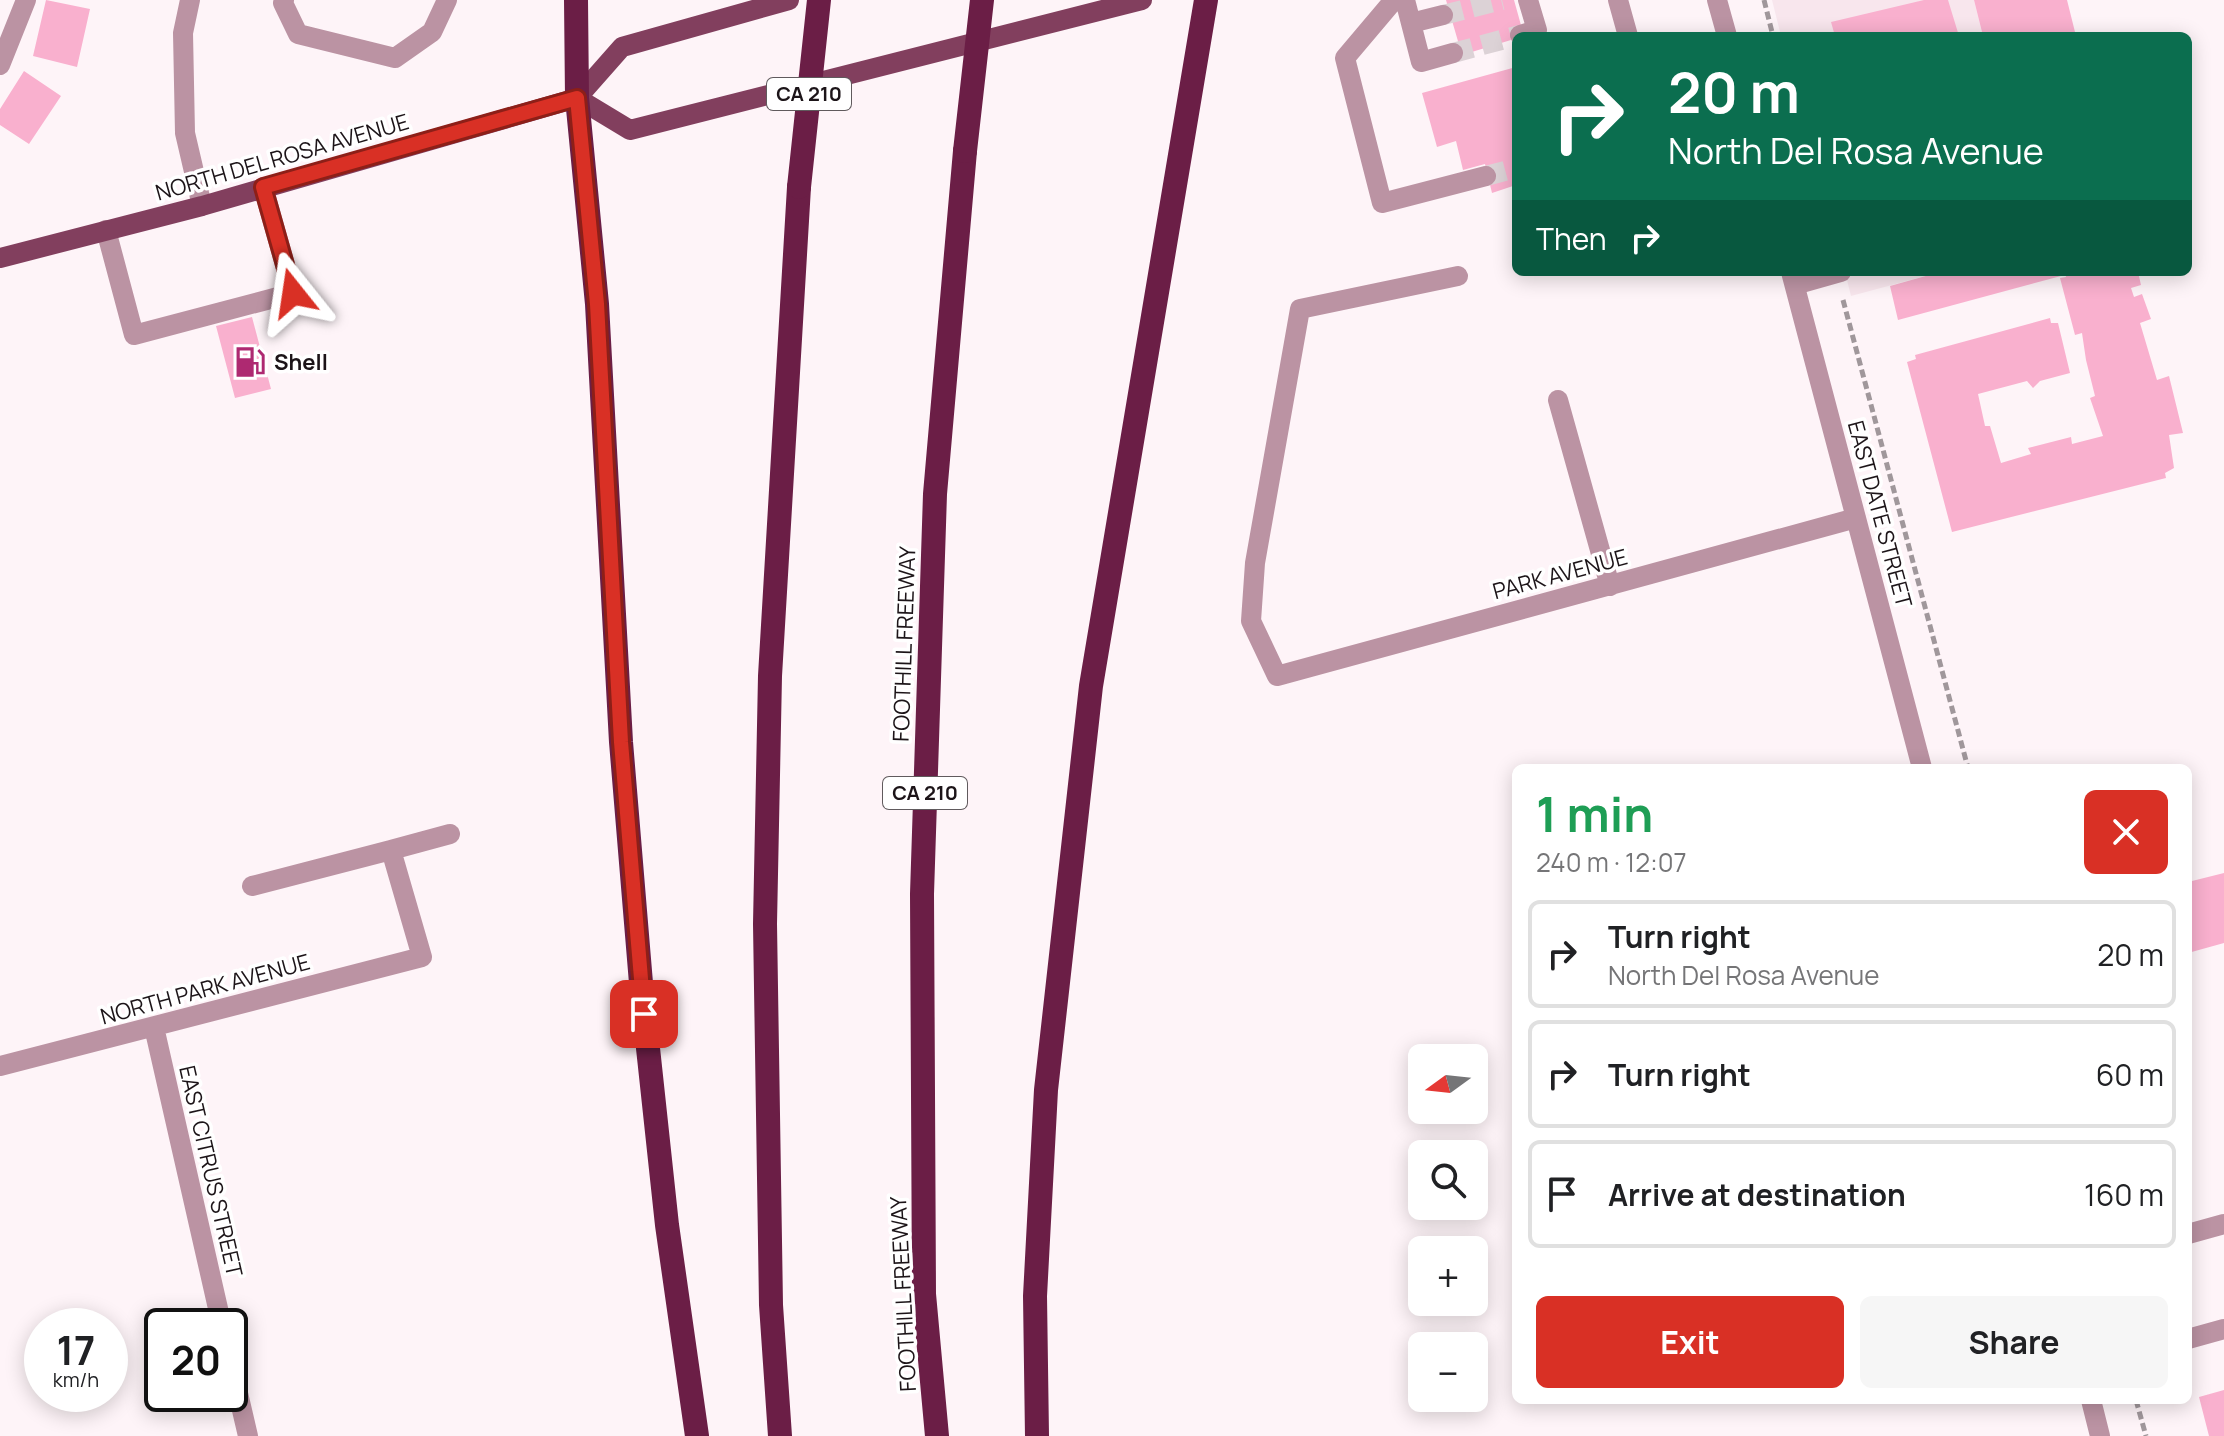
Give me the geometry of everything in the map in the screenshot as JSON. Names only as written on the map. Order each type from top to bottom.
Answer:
[{"type":"highway","points":[[576,0],[577,98],[597,304],[621,742],[641,983],[667,1225],[697,1436]]},
{"type":"highway","name":"CA 210","points":[[780,1436],[771,1305],[765,924],[770,676],[799,187],[819,0]]},
{"type":"highway","name":"FOOTHILL FREEWAY","points":[[937,1436],[924,1294],[922,894],[935,494],[965,151],[982,0]]},
{"type":"highway","points":[[1037,1436],[1035,1296],[1046,1090],[1091,686],[1206,0]]},
{"type":"main road","points":[[789,0],[622,47],[577,98],[630,130],[1142,0]]},
{"type":"main road","name":"NORTH DEL ROSA AVENUE","points":[[0,258],[202,206],[577,98]]},
{"type":"street","points":[[0,65],[26,0]]},
{"type":"street","points":[[190,0],[183,33],[185,133],[202,206]]},
{"type":"street","points":[[284,0],[298,34],[395,58],[432,32],[447,0]]},
{"type":"street","points":[[1394,0],[1345,58],[1382,203],[1486,176]]},
{"type":"street","points":[[1405,0],[1421,62],[1453,53]]},
{"type":"street","points":[[1528,0],[1537,30],[1530,32]]},
{"type":"street","points":[[1618,0],[1627,32]]},
{"type":"street","points":[[1717,0],[1726,32]]},
{"type":"street","points":[[1411,23],[1443,15]]},
{"type":"street","points":[[106,230],[134,335],[293,293],[263,187]]},
{"type":"street","name":"PARK AVENUE","points":[[1458,276],[1300,309],[1255,563],[1251,621],[1277,676],[1856,518]]},
{"type":"street","points":[[1793,279],[1816,276]]},
{"type":"street","name":"EAST DATE STREET","points":[[1793,279],[1921,764]]},
{"type":"street","points":[[1558,400],[1610,586]]},
{"type":"street","points":[[252,886],[450,834]]},
{"type":"street","name":"NORTH PARK AVENUE","points":[[0,1066],[422,957],[391,850]]},
{"type":"street","name":"EAST CITRUS STREET","points":[[154,1027],[218,1308]]},
{"type":"street","points":[[2192,1233],[2224,1224]]},
{"type":"street","points":[[2192,1338],[2224,1329]]},
{"type":"street","points":[[2092,1404],[2100,1436]]},
{"type":"street","points":[[242,1412],[248,1436]]},
{"type":"path","points":[[1764,0],[1772,32]]},
{"type":"path","points":[[1840,276],[1967,764]]},
{"type":"path","points":[[2137,1404],[2146,1436]]},
{"type":"shaded area","points":[[1772,0],[1974,0],[1982,32],[1780,32]]},
{"type":"shaded area","points":[[1846,276],[1925,276],[1851,296]]},
{"type":"building","points":[[46,0],[90,9],[77,67],[33,56]]},
{"type":"building","points":[[1446,0],[1514,0],[1523,32],[1512,32],[1512,40],[1462,55]]},
{"type":"building","points":[[1924,0],[1948,0],[1958,32],[1834,32],[1831,22]]},
{"type":"building","points":[[1974,0],[2067,0],[2075,32],[1982,32]]},
{"type":"building","points":[[1512,68],[1512,186],[1492,193],[1485,164],[1463,170],[1456,141],[1437,147],[1422,93]]},
{"type":"building","points":[[24,71],[61,96],[29,144],[0,125],[0,109]]},
{"type":"building","points":[[1926,276],[2061,276],[1898,320],[1890,286]]},
{"type":"building","points":[[2139,276],[2141,285],[2131,288],[2134,297],[2142,294],[2151,319],[2140,323],[2157,380],[2169,376],[2183,433],[2169,435],[2174,468],[2165,473],[2166,478],[1952,532],[1907,362],[1916,359],[1915,355],[2050,318],[2051,323],[2058,323],[2070,373],[2040,381],[2033,388],[2027,381],[1978,394],[1985,426],[1990,426],[2001,463],[2031,454],[2028,448],[2071,437],[2072,444],[2103,436],[2090,398],[2095,396],[2082,333],[2075,335],[2060,278]]},
{"type":"building","points":[[252,317],[271,389],[235,398],[216,326]]},
{"type":"building","points":[[2224,873],[2224,943],[2192,952],[2192,881]]},
{"type":"building","points":[[2224,1390],[2224,1436],[2209,1436],[2199,1397]]},
{"type":"tunnel","points":[[1443,15],[1502,0]]},
{"type":"tunnel","points":[[1453,53],[1512,37]]},
{"type":"tunnel","points":[[1486,176],[1512,169]]},
{"type":"place","name":"Shell","points":[[250,362]]},
{"type":"route","points":[[293,293],[263,187],[577,98],[597,304],[621,742],[644,1014]]}]
